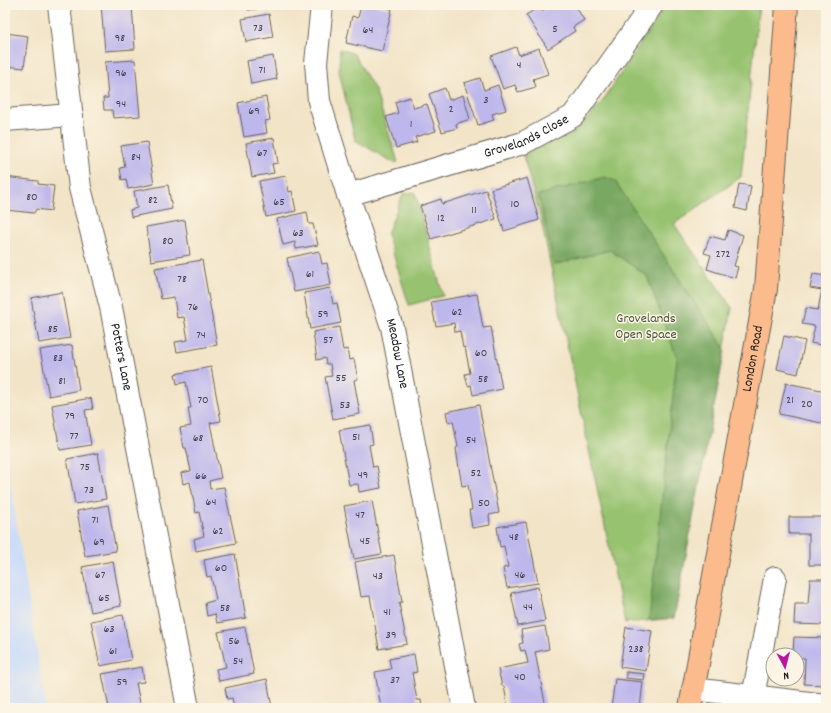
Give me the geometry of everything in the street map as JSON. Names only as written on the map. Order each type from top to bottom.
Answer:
[{"type":"main road","name":"London Road","points":[[692,698],[766,290],[787,5]]},
{"type":"street","name":"Potters Lane","points":[[59,5],[80,188],[111,307],[188,708]]},
{"type":"street","name":"Meadow Lane","points":[[322,5],[316,63],[319,101],[348,195],[392,327],[464,708]]},
{"type":"street","name":"Grovelands Close","points":[[348,195],[523,143],[573,116],[652,5]]},
{"type":"street","points":[[5,120],[72,115]]},
{"type":"street","points":[[753,697],[775,578]]},
{"type":"street","points":[[692,698],[753,697],[826,705]]},
{"type":"shaded area","points":[[5,450],[46,708],[5,708]]},
{"type":"green space","name":"Grovelands Open Space","points":[[666,5],[759,5],[741,177],[674,224],[732,308],[674,618],[625,623],[541,219],[523,155],[574,132],[600,105]]},
{"type":"green space","points":[[340,49],[354,54],[375,90],[398,162],[394,163],[355,140],[339,71]]},
{"type":"green space","points":[[605,177],[615,181],[725,349],[674,618],[649,620],[677,358],[647,276],[610,250],[554,265],[538,195]]},
{"type":"green space","points":[[415,192],[443,296],[409,305],[387,234],[403,194]]},
{"type":"building","points":[[101,5],[132,5],[135,49],[105,51]]},
{"type":"building","points":[[247,5],[276,5],[276,6],[248,10]]},
{"type":"building","points":[[361,5],[375,5],[392,9],[382,51],[346,43],[352,16],[358,18]]},
{"type":"building","points":[[552,5],[575,5],[584,20],[573,27],[575,31],[548,49],[526,15],[539,7],[542,11]]},
{"type":"building","points":[[269,14],[273,37],[246,42],[242,19]]},
{"type":"building","points":[[5,33],[28,36],[24,68],[5,66]]},
{"type":"building","points":[[516,47],[519,55],[539,48],[548,74],[533,79],[536,87],[518,92],[515,85],[503,89],[491,56]]},
{"type":"building","points":[[273,56],[277,79],[251,84],[247,61]]},
{"type":"building","points":[[135,60],[140,116],[113,118],[112,110],[104,110],[103,98],[108,98],[105,62]]},
{"type":"building","points":[[480,78],[484,90],[498,85],[506,110],[492,114],[494,120],[478,125],[464,83]]},
{"type":"building","points":[[445,88],[449,100],[463,95],[470,119],[456,124],[457,128],[442,132],[429,94]]},
{"type":"building","points":[[266,97],[270,120],[265,121],[267,133],[244,137],[238,103]]},
{"type":"building","points":[[410,97],[414,108],[427,104],[436,131],[415,137],[417,142],[396,148],[386,117],[398,113],[395,102]]},
{"type":"building","points":[[274,138],[278,163],[272,164],[274,173],[252,177],[246,143]]},
{"type":"building","points":[[147,142],[154,184],[128,189],[126,179],[122,180],[120,168],[125,167],[121,146]]},
{"type":"building","points":[[286,176],[289,192],[292,191],[296,211],[266,217],[259,181]]},
{"type":"building","points":[[5,177],[38,181],[38,184],[54,186],[51,211],[36,209],[34,213],[5,210]]},
{"type":"building","points":[[527,178],[539,220],[504,231],[491,189]]},
{"type":"building","points":[[739,184],[751,186],[747,211],[735,208]]},
{"type":"building","points":[[168,185],[172,209],[131,217],[130,210],[137,208],[134,191]]},
{"type":"building","points":[[486,190],[496,219],[431,239],[420,206],[441,199],[442,204]]},
{"type":"building","points":[[307,212],[309,224],[313,224],[318,245],[296,249],[295,242],[283,245],[277,219]]},
{"type":"building","points":[[185,220],[190,255],[151,261],[146,227]]},
{"type":"building","points":[[728,230],[743,235],[734,266],[738,267],[735,278],[707,269],[711,255],[704,253],[710,236],[725,240]]},
{"type":"building","points":[[319,251],[322,264],[327,263],[331,285],[294,292],[287,258]]},
{"type":"building","points":[[202,260],[217,345],[177,352],[175,342],[188,340],[184,317],[177,318],[174,297],[161,299],[155,268]]},
{"type":"building","points":[[813,274],[826,276],[826,346],[811,343],[815,326],[802,324],[806,308],[818,310],[822,290],[810,288]]},
{"type":"building","points":[[330,288],[333,304],[337,303],[341,323],[310,329],[304,293]]},
{"type":"building","points":[[62,292],[70,338],[39,343],[31,298]]},
{"type":"building","points":[[477,294],[483,328],[491,327],[502,389],[473,395],[471,385],[468,386],[465,374],[470,373],[460,331],[455,332],[454,323],[436,326],[431,302]]},
{"type":"building","points":[[339,327],[343,350],[347,349],[349,360],[354,359],[358,379],[354,380],[360,414],[333,419],[325,377],[332,376],[330,364],[326,364],[325,358],[317,360],[313,332]]},
{"type":"building","points":[[784,336],[805,341],[798,374],[777,369]]},
{"type":"building","points":[[72,345],[79,390],[49,396],[40,350]]},
{"type":"building","points":[[211,367],[221,421],[210,423],[221,478],[209,481],[210,489],[224,487],[236,543],[196,551],[194,539],[204,536],[199,512],[196,513],[190,482],[183,484],[181,473],[191,471],[180,428],[191,426],[188,408],[191,408],[186,382],[177,384],[175,374]]},
{"type":"building","points":[[786,383],[826,391],[826,424],[779,414]]},
{"type":"building","points":[[91,398],[93,409],[85,410],[91,445],[60,450],[52,405]]},
{"type":"building","points":[[479,405],[499,513],[489,515],[490,525],[472,528],[469,510],[472,510],[468,485],[462,486],[456,448],[458,447],[453,421],[448,422],[446,412]]},
{"type":"building","points":[[370,425],[373,444],[369,445],[373,467],[377,466],[381,488],[359,492],[358,484],[349,485],[339,430]]},
{"type":"building","points":[[98,453],[106,499],[75,504],[67,459]]},
{"type":"building","points":[[372,501],[382,554],[354,559],[344,506]]},
{"type":"building","points":[[108,505],[116,551],[85,556],[77,511]]},
{"type":"building","points":[[789,517],[826,517],[826,565],[809,565],[809,534],[789,534]]},
{"type":"building","points":[[526,522],[538,583],[507,588],[503,568],[508,567],[504,546],[500,547],[497,527]]},
{"type":"building","points":[[235,554],[246,618],[217,623],[215,614],[207,616],[205,603],[216,600],[211,576],[207,577],[204,560]]},
{"type":"building","points":[[394,555],[402,602],[399,603],[407,644],[379,649],[370,596],[361,597],[355,562]]},
{"type":"building","points":[[113,561],[121,606],[91,612],[82,567]]},
{"type":"building","points":[[810,579],[826,579],[826,625],[794,624],[795,604],[808,604]]},
{"type":"building","points":[[538,587],[545,621],[518,626],[511,593]]},
{"type":"building","points":[[123,615],[131,660],[100,666],[91,621]]},
{"type":"building","points":[[545,626],[549,649],[535,652],[546,708],[508,708],[504,686],[502,686],[498,669],[528,663],[525,650],[521,651],[519,644],[523,643],[521,630]]},
{"type":"building","points":[[245,627],[254,674],[219,681],[216,669],[226,667],[218,632]]},
{"type":"building","points":[[626,627],[652,631],[646,671],[620,667]]},
{"type":"building","points":[[794,637],[826,638],[826,685],[805,684],[805,647],[793,647]]},
{"type":"building","points":[[414,654],[417,672],[412,673],[417,700],[421,700],[422,708],[381,708],[375,672],[391,669],[389,659]]},
{"type":"building","points":[[142,667],[144,682],[136,683],[141,708],[109,708],[102,674]]},
{"type":"building","points":[[626,672],[645,674],[644,680],[626,678]]},
{"type":"building","points":[[267,679],[272,708],[234,708],[232,698],[227,699],[225,688]]},
{"type":"building","points":[[615,679],[643,682],[640,708],[611,708]]}]
